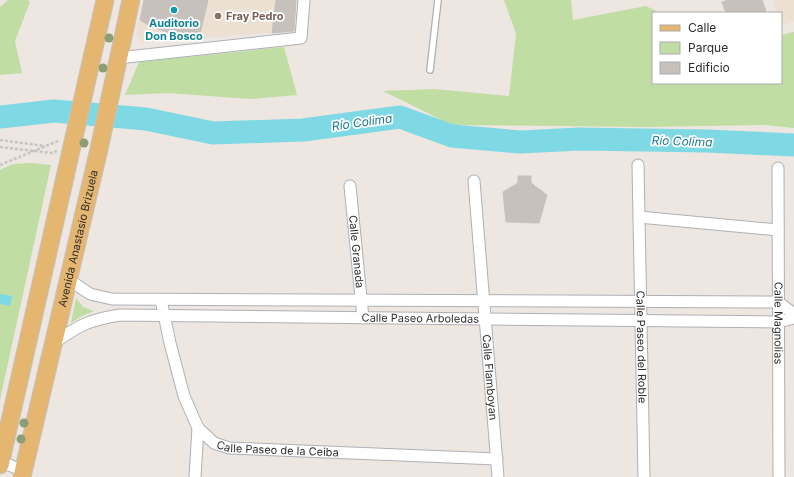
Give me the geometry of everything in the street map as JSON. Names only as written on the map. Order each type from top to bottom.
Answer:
[{"type":"main road","points":[[0,462],[68,141],[90,70],[105,0]]},
{"type":"main road","name":"Avenida Anastasio Brizuela","points":[[23,474],[99,149],[132,0]]},
{"type":"street","points":[[117,64],[301,38],[304,0]]},
{"type":"street","name":"Calle Paseo del Roble","points":[[638,165],[644,477]]},
{"type":"street","name":"Calle Magnolias","points":[[778,168],[779,477]]},
{"type":"street","name":"Calle Flamboyan","points":[[474,181],[498,477]]},
{"type":"street","name":"Calle Granada","points":[[350,186],[363,318]]},
{"type":"street","points":[[639,217],[778,230]]},
{"type":"street","name":"Calle Paseo Arboledas","points":[[68,279],[90,294],[103,298],[161,300],[778,302]]},
{"type":"street","name":"Calle Paseo de la Ceiba","points":[[161,300],[184,396],[198,428],[214,443],[229,448],[497,459]]},
{"type":"street","points":[[322,300],[323,317]]},
{"type":"street","points":[[778,302],[794,314]]},
{"type":"street","name":"Calle Paseo Arboledas","points":[[54,343],[74,329],[94,319],[120,315],[778,322],[794,318]]},
{"type":"street","points":[[195,477],[198,428]]},
{"type":"street","points":[[0,462],[23,474]]},
{"type":"lane","points":[[430,70],[438,0]]},
{"type":"path","points":[[0,140],[45,146]]},
{"type":"path","points":[[0,165],[45,146],[68,141]]},
{"type":"path","points":[[0,147],[52,153],[68,141]]},
{"type":"shaded area","name":"Fray Pedro","points":[[144,0],[296,0],[294,31],[142,43],[136,33]]},
{"type":"shaded area","points":[[773,0],[794,0],[794,21],[782,26],[782,12],[777,12]]},
{"type":"green space","points":[[8,0],[27,0],[30,2],[15,41],[22,73],[0,75],[0,7]]},
{"type":"green space","points":[[504,0],[571,0],[573,20],[646,6],[658,12],[652,12],[652,84],[782,84],[782,35],[794,32],[794,128],[764,125],[647,127],[452,125],[383,91],[434,89],[509,96],[516,34]]},
{"type":"green space","points":[[284,47],[297,95],[250,99],[168,93],[125,95],[139,62]]},
{"type":"green space","points":[[31,163],[51,165],[0,400],[0,170],[13,164]]},
{"type":"green space","points":[[76,298],[83,307],[94,311],[71,323]]},
{"type":"water","points":[[0,294],[12,296],[10,306],[0,304]]},
{"type":"building","name":"Auditorio Don Bosco","points":[[144,0],[208,0],[200,34],[167,32],[152,27],[140,20]]},
{"type":"building","points":[[276,0],[296,0],[294,31],[272,33]]},
{"type":"building","points":[[728,0],[762,0],[766,11],[726,12],[722,2]]},
{"type":"building","points":[[518,176],[531,176],[531,183],[547,195],[539,223],[506,222],[503,192],[518,183]]},
{"type":"waterway","name":"Río Colima","points":[[0,117],[54,111],[146,119],[213,133],[303,130],[400,117],[452,136],[520,142],[580,139],[707,141],[794,145]]},
{"type":"place","name":"Auditorio Don Bosco","points":[[174,10]]},
{"type":"place","name":"Fray Pedro","points":[[218,16]]}]
